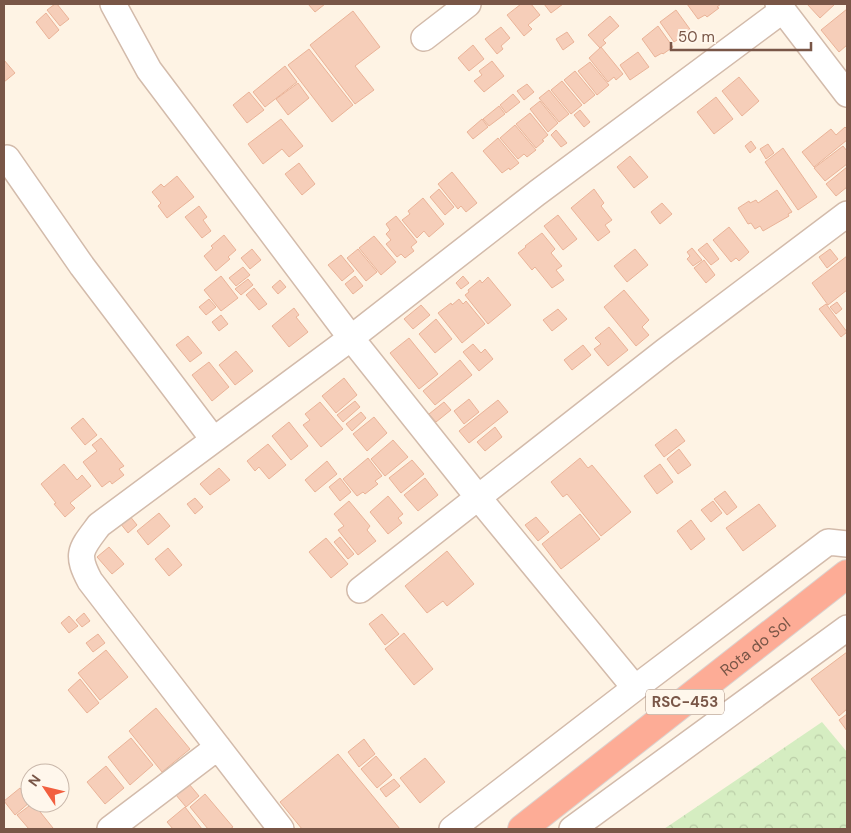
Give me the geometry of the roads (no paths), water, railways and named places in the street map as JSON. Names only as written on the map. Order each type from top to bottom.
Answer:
[{"type":"highway","name":"Rota do Sol","points":[[522,829],[847,574]]},
{"type":"street","points":[[113,4],[150,70],[351,338],[477,496],[635,688]]},
{"type":"street","points":[[424,38],[468,4]]},
{"type":"street","points":[[280,829],[90,581],[81,564],[83,547],[99,525],[351,338],[780,7],[847,94]]},
{"type":"street","points":[[7,158],[82,266],[213,439]]},
{"type":"street","points":[[360,590],[477,496],[847,214]]},
{"type":"street","points":[[452,829],[635,688],[841,537]]},
{"type":"street","points":[[572,829],[847,628]]},
{"type":"street","points":[[110,829],[218,747]]}]
